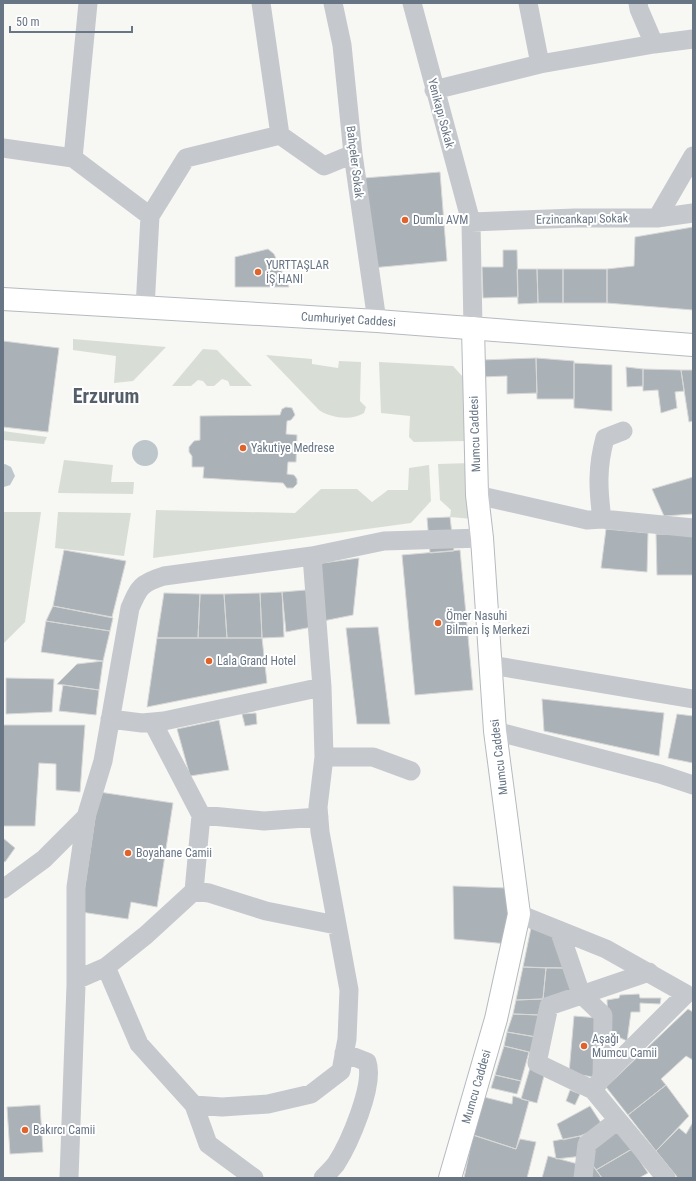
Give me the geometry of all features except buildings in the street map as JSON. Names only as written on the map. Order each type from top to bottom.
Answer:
[{"type":"street","points":[[73,158],[88,3]]},
{"type":"street","points":[[261,3],[280,135],[324,166],[353,154]]},
{"type":"street","name":"Bahçeler Sokak","points":[[333,3],[342,45],[353,154],[377,321]]},
{"type":"street","name":"Yenikapı Sokak","points":[[412,3],[434,90],[471,222],[472,328]]},
{"type":"street","points":[[528,3],[540,64]]},
{"type":"street","points":[[638,3],[639,9],[654,44]]},
{"type":"street","points":[[434,90],[540,64],[654,44],[693,39]]},
{"type":"street","points":[[145,308],[150,216],[186,158],[280,135]]},
{"type":"street","points":[[3,148],[73,158],[150,216]]},
{"type":"street","points":[[657,218],[693,156]]},
{"type":"street","name":"Erzincankapı Sokak","points":[[471,222],[574,218],[657,218],[693,213]]},
{"type":"street","name":"Cumhuriyet Caddesi","points":[[3,299],[377,321],[693,345]]},
{"type":"street","name":"Mumcu Caddesi","points":[[450,1178],[496,1019],[518,914],[495,731],[482,538],[477,496],[472,328]]},
{"type":"street","points":[[602,519],[598,488],[600,458],[605,438],[624,431]]},
{"type":"street","points":[[477,496],[587,520],[602,519],[693,528]]},
{"type":"street","points":[[68,1178],[76,980],[76,887],[86,817],[103,761],[130,608],[137,590],[152,580],[164,576],[312,556],[384,541],[482,538]]},
{"type":"street","points":[[194,1105],[222,1107],[268,1104],[311,1094],[341,1071],[348,1039],[349,990],[336,925],[318,807],[324,757],[322,687],[312,556]]},
{"type":"street","points":[[491,665],[693,699]]},
{"type":"street","points":[[110,719],[153,723],[322,687]]},
{"type":"street","points":[[76,980],[106,967],[146,935],[194,891],[201,815],[153,723]]},
{"type":"street","points":[[495,731],[660,774],[693,786]]},
{"type":"street","points":[[324,757],[373,757],[411,771]]},
{"type":"street","points":[[201,815],[264,821],[319,817]]},
{"type":"street","points":[[3,889],[44,859],[86,817]]},
{"type":"street","points":[[194,891],[209,893],[266,911],[336,925]]},
{"type":"street","points":[[518,914],[606,949],[690,996],[597,1084]]},
{"type":"street","points":[[559,930],[581,994],[603,1015],[597,1084],[618,1120],[666,1178]]},
{"type":"street","points":[[106,967],[139,1044],[194,1105],[208,1144],[254,1178]]},
{"type":"street","points":[[597,1084],[537,1063],[549,1006],[649,972]]},
{"type":"street","points":[[323,1178],[335,1166],[346,1146],[368,1085],[369,1069],[367,1062],[344,1053]]},
{"type":"street","points":[[584,1178],[587,1144],[618,1120]]},
{"type":"shaded area","points":[[73,339],[166,347],[133,381],[114,383],[116,356],[73,350]]},
{"type":"shaded area","points":[[203,349],[217,350],[252,386],[230,386],[228,381],[222,379],[214,386],[207,386],[203,381],[198,380],[191,386],[172,386]]},
{"type":"shaded area","points":[[266,355],[312,359],[312,364],[338,368],[339,361],[361,362],[360,401],[366,407],[364,413],[353,417],[341,418],[324,413],[319,410]]},
{"type":"shaded area","points":[[379,362],[453,366],[463,377],[465,441],[414,442],[409,437],[410,416],[381,413]]},
{"type":"shaded area","points":[[3,431],[47,437],[44,444],[3,440]]},
{"type":"shaded area","points":[[145,440],[154,444],[158,453],[154,462],[145,466],[136,462],[132,453],[136,444]]},
{"type":"shaded area","points":[[64,460],[113,465],[111,482],[134,482],[133,494],[58,493]]},
{"type":"shaded area","points":[[470,463],[473,519],[450,517],[451,510],[440,500],[438,464]]},
{"type":"shaded area","points":[[5,464],[11,467],[15,476],[10,485],[4,487],[3,465]]},
{"type":"shaded area","points":[[429,465],[431,501],[411,523],[153,558],[156,510],[295,513],[321,489],[357,489],[372,502],[388,490],[408,490],[409,468]]},
{"type":"shaded area","points":[[3,512],[41,512],[25,622],[3,644]]},
{"type":"shaded area","points":[[58,512],[131,513],[124,556],[55,548]]},
{"type":"place","name":"Dumlu AVM","points":[[405,220]]},
{"type":"place","name":"YURTTAŞLAR İŞ HANI","points":[[258,272]]},
{"type":"place","name":"Yakutiye Medrese","points":[[243,448]]},
{"type":"place","name":"Ömer Nasuhi Bilmen İş Merkezi","points":[[438,623]]},
{"type":"place","name":"Lala Grand Hotel","points":[[209,661]]},
{"type":"place","name":"Boyahane Camii","points":[[128,853]]},
{"type":"place","name":"Aşağı Mumcu Camii","points":[[584,1046]]},
{"type":"place","name":"Bakırcı Camii","points":[[25,1130]]},
{"type":"district","name":"Erzurum","points":[[106,396]]}]
